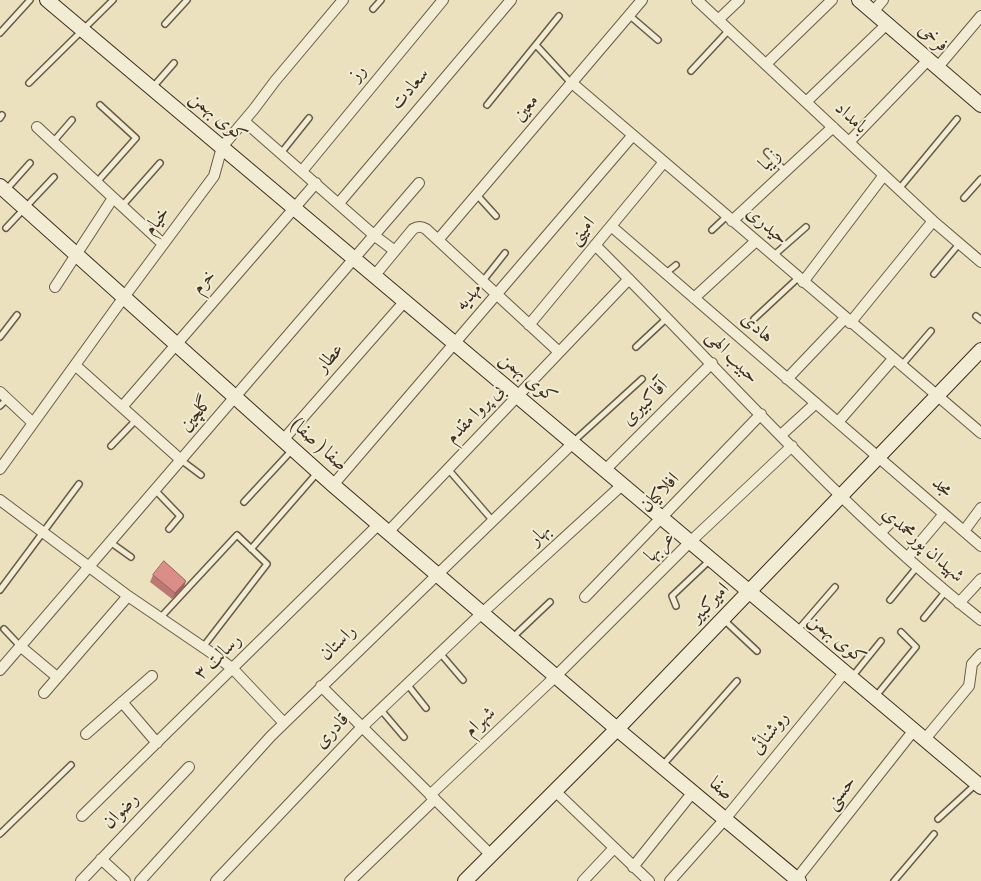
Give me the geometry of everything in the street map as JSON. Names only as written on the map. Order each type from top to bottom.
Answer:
[{"type":"street","name":"کوی بهمن","points":[[47,0],[979,785]]},
{"type":"street","name":"خیام","points":[[0,469],[124,296],[214,176],[222,147],[343,0]]},
{"type":"street","name":"رز","points":[[302,170],[443,0]]},
{"type":"street","name":"سعادت","points":[[339,203],[511,0]]},
{"type":"street","name":"معین","points":[[438,240],[642,0]]},
{"type":"street","name":"بامداد","points":[[697,0],[933,221],[981,262]]},
{"type":"street","points":[[718,20],[739,0]]},
{"type":"street","points":[[766,64],[832,0]]},
{"type":"street","name":"فرخی","points":[[859,0],[981,105]]},
{"type":"street","points":[[873,12],[883,0]]},
{"type":"street","points":[[849,142],[933,64],[981,16]]},
{"type":"street","points":[[806,102],[887,24]]},
{"type":"street","name":"حیدری","points":[[572,83],[981,434]]},
{"type":"street","points":[[244,121],[375,236],[395,251]]},
{"type":"street","points":[[37,127],[163,244]]},
{"type":"street","name":"زیبا","points":[[729,218],[785,172],[833,127]]},
{"type":"street","name":"مهدیه","points":[[333,485],[633,135]]},
{"type":"street","name":"امینی","points":[[529,325],[664,162]]},
{"type":"street","points":[[800,280],[884,175]]},
{"type":"street","name":"خرم","points":[[122,407],[316,183]]},
{"type":"street","name":"گلچین","points":[[0,670],[420,183]]},
{"type":"street","name":"صفا ( صفا)","points":[[3,188],[333,485],[617,729]]},
{"type":"street","points":[[55,288],[113,198]]},
{"type":"street","points":[[787,378],[847,320],[933,221]]},
{"type":"street","points":[[375,275],[416,227],[422,226],[559,352]]},
{"type":"street","name":"هادی","points":[[611,226],[878,458]]},
{"type":"street","points":[[694,298],[756,241]]},
{"type":"street","name":"حبیب الهی","points":[[595,245],[841,496]]},
{"type":"street","name":"بی پروا مقدم","points":[[383,528],[448,469],[629,279]]},
{"type":"street","name":"عطار","points":[[288,444],[405,301]]},
{"type":"street","name":"امیرکبیر","points":[[465,881],[617,729],[981,350]]},
{"type":"street","name":"آقاکبیری","points":[[605,470],[712,363]]},
{"type":"street","points":[[838,422],[897,363]]},
{"type":"street","points":[[75,365],[181,460]]},
{"type":"street","points":[[2,399],[33,423]]},
{"type":"street","points":[[781,435],[816,403]]},
{"type":"street","name":"افلاکیان","points":[[585,597],[761,414]]},
{"type":"street","name":"راستان","points":[[140,881],[284,723],[573,443]]},
{"type":"street","name":"عربها","points":[[556,676],[690,542],[792,446]]},
{"type":"street","name":"مجد","points":[[878,458],[981,546]]},
{"type":"street","name":"بهار","points":[[482,613],[622,485]]},
{"type":"street","name":"شهیدان پورمحمدی","points":[[841,496],[907,558],[981,620]]},
{"type":"street","points":[[0,500],[128,596],[233,669],[284,723]]},
{"type":"street","points":[[964,531],[981,508]]},
{"type":"street","points":[[907,558],[944,514]]},
{"type":"street","points":[[880,533],[889,524]]},
{"type":"street","name":"رسالت ۳","points":[[82,816],[233,669],[383,528]]},
{"type":"street","points":[[959,603],[981,579]]},
{"type":"street","points":[[44,693],[128,596]]},
{"type":"street","name":"قادری","points":[[216,881],[362,727],[482,613]]},
{"type":"street","points":[[20,646],[57,678]]},
{"type":"street","points":[[925,739],[969,686],[972,664],[981,654]]},
{"type":"street","name":"روشنائی","points":[[670,881],[848,675]]},
{"type":"street","points":[[86,734],[152,676]]},
{"type":"street","name":"شهرام","points":[[350,881],[432,797],[556,676]]},
{"type":"street","points":[[321,686],[491,855]]},
{"type":"street","points":[[122,702],[157,742]]},
{"type":"street","name":"صفا","points":[[617,729],[797,880]]},
{"type":"street","name":"حسنی","points":[[797,880],[914,730]]},
{"type":"street","name":"رضوان","points":[[81,881],[189,768]]},
{"type":"street","points":[[555,791],[649,881]]},
{"type":"street","points":[[632,866],[692,792]]},
{"type":"street","points":[[583,881],[614,848]]},
{"type":"street","points":[[101,859],[125,881]]},
{"type":"lane","points":[[0,33],[30,0]]},
{"type":"lane","points":[[29,83],[84,31],[113,0]]},
{"type":"lane","points":[[165,24],[187,0]]},
{"type":"lane","points":[[373,9],[381,0]]},
{"type":"lane","points":[[487,105],[559,16]]},
{"type":"lane","points":[[629,16],[658,40]]},
{"type":"lane","points":[[691,71],[729,30]]},
{"type":"lane","points":[[536,45],[572,83]]},
{"type":"lane","points":[[152,88],[174,63]]},
{"type":"lane","points":[[97,183],[136,138],[100,105]]},
{"type":"lane","points":[[281,153],[309,118]]},
{"type":"lane","points":[[899,189],[957,119]]},
{"type":"lane","points":[[52,142],[72,120]]},
{"type":"lane","points":[[767,152],[785,172]]},
{"type":"lane","points":[[3,188],[30,163]]},
{"type":"lane","points":[[122,206],[160,163]]},
{"type":"lane","points":[[6,228],[54,177]]},
{"type":"lane","points":[[964,198],[981,179]]},
{"type":"lane","points":[[477,195],[496,216]]},
{"type":"lane","points":[[712,230],[729,218]]},
{"type":"lane","points":[[773,256],[806,227]]},
{"type":"lane","points":[[934,274],[959,244]]},
{"type":"lane","points":[[482,282],[505,253]]},
{"type":"lane","points":[[666,273],[676,265]]},
{"type":"lane","points":[[754,319],[800,280]]},
{"type":"lane","points":[[0,337],[16,315]]},
{"type":"lane","points":[[976,316],[981,320]]},
{"type":"lane","points":[[636,347],[668,318]]},
{"type":"lane","points":[[897,363],[931,330]]},
{"type":"lane","points":[[573,443],[642,380]]},
{"type":"lane","points":[[111,446],[136,420]]},
{"type":"lane","points":[[244,502],[288,444]]},
{"type":"lane","points":[[181,460],[201,475]]},
{"type":"lane","points":[[448,469],[493,520]]},
{"type":"lane","points":[[251,549],[319,472]]},
{"type":"lane","points":[[0,590],[79,484]]},
{"type":"lane","points":[[155,490],[180,516],[169,529]]},
{"type":"lane","points":[[160,618],[236,535],[267,564],[203,647]]},
{"type":"lane","points":[[110,542],[131,557]]},
{"type":"lane","points":[[676,606],[672,596],[711,560]]},
{"type":"lane","points":[[890,600],[917,566]]},
{"type":"lane","points":[[796,632],[836,587]]},
{"type":"lane","points":[[924,618],[946,591]]},
{"type":"lane","points":[[511,638],[550,602]]},
{"type":"lane","points":[[723,619],[757,652]]},
{"type":"lane","points":[[4,628],[20,646]]},
{"type":"lane","points":[[875,697],[916,647],[901,632]]},
{"type":"lane","points":[[848,675],[881,641]]},
{"type":"lane","points":[[440,654],[463,680]]},
{"type":"lane","points":[[662,766],[737,681]]},
{"type":"lane","points":[[407,684],[426,708]]},
{"type":"lane","points":[[381,709],[404,737]]},
{"type":"lane","points":[[0,834],[71,765]]},
{"type":"lane","points":[[938,819],[979,785]]},
{"type":"lane","points":[[894,881],[934,834]]},
{"type":"building","points":[[164,561],[186,581],[175,593],[153,575]]}]
